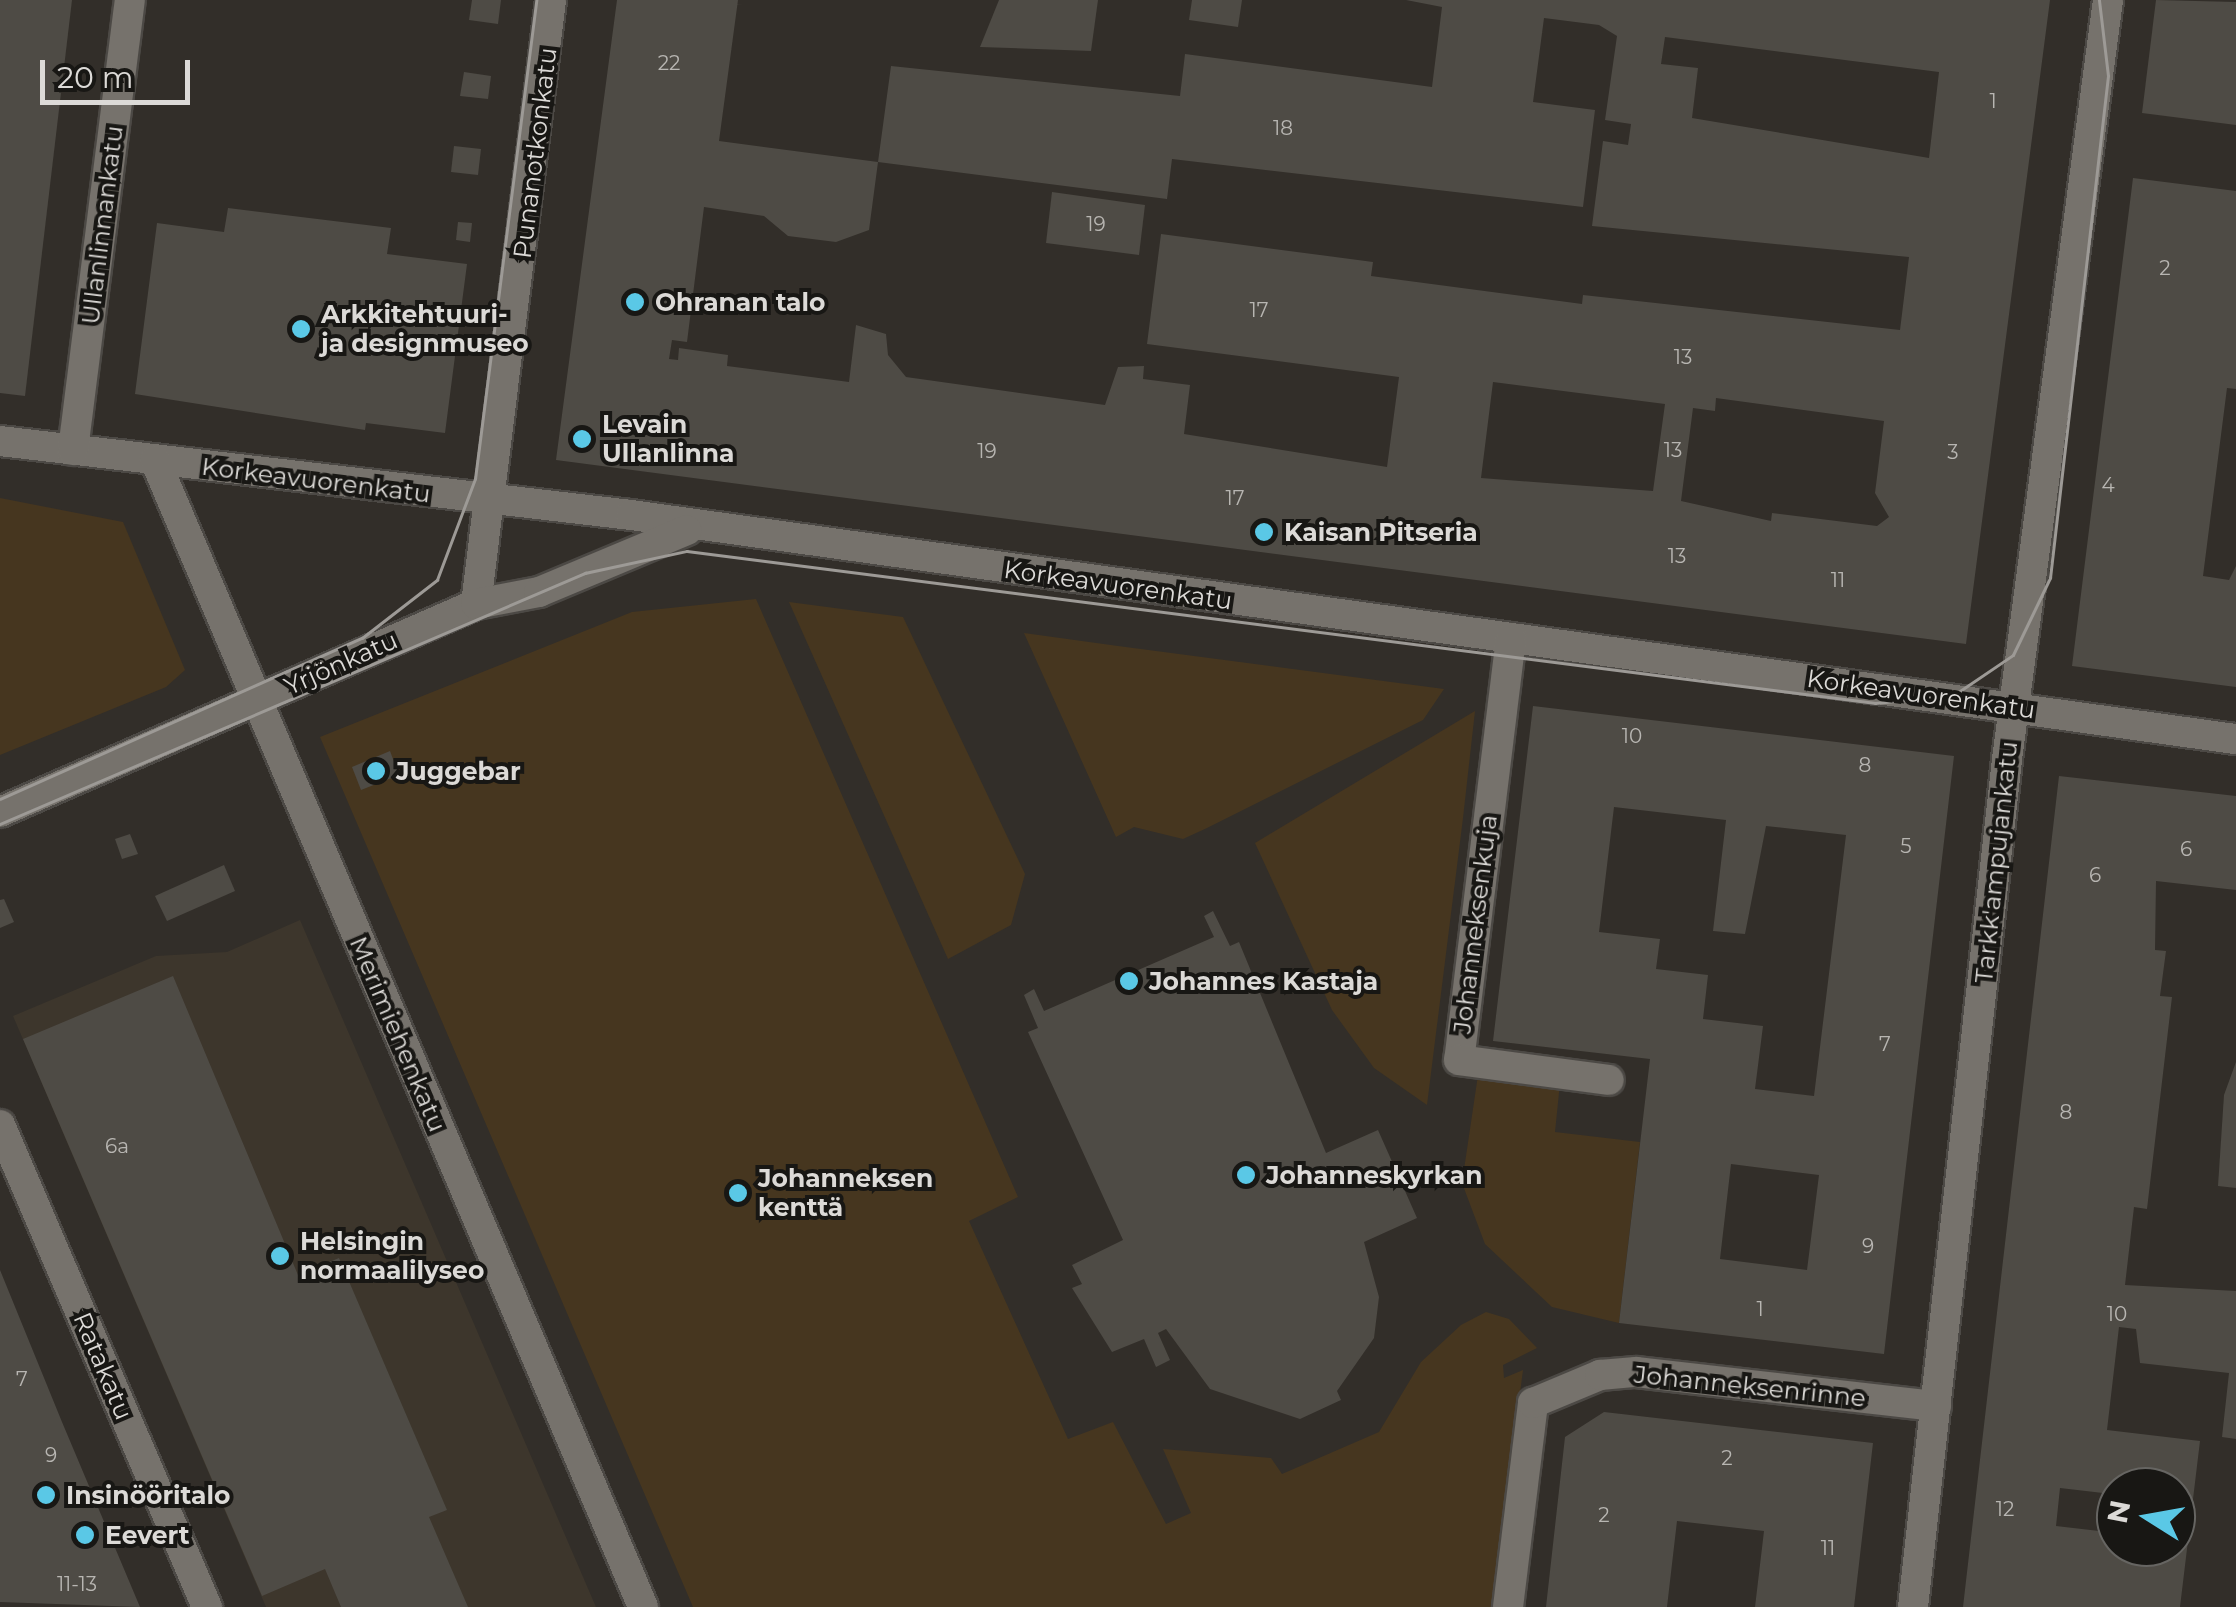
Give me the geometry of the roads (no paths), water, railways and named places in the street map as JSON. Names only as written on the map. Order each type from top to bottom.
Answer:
[{"type":"street","name":"Ullanlinnankatu","points":[[73,450],[130,0]]},
{"type":"street","name":"Punanotkonkatu","points":[[476,604],[551,0]]},
{"type":"street","name":"Tarkk'ampujankatu","points":[[1913,1607],[2014,706],[2108,0]]},
{"type":"street","name":"Korkeavuorenkatu","points":[[0,440],[492,498],[688,530],[2014,706],[2236,740]]},
{"type":"street","name":"Merimiehenkatu","points":[[155,460],[252,702],[643,1607]]},
{"type":"street","name":"Yrjönkatu","points":[[0,812],[476,604],[540,592],[688,530]]},
{"type":"street","name":"Johanneksenkuja","points":[[1510,638],[1459,1060],[1609,1080]]},
{"type":"street","name":"Ratakatu","points":[[0,1124],[208,1607]]},
{"type":"street","name":"Johanneksenrinne","points":[[1508,1607],[1533,1403],[1600,1375],[1636,1372],[1936,1406]]},
{"type":"tram line","points":[[0,799],[362,638],[437,580],[475,479],[536,0]]},
{"type":"tram line","points":[[0,824],[585,573],[687,551],[1875,703],[1954,695],[2013,655],[2050,578],[2108,76],[2099,0]]},
{"type":"place","name":"Ohranan talo","points":[[635,302]]},
{"type":"place","name":"Arkkitehtuuri- ja designmuseo","points":[[301,329]]},
{"type":"place","name":"Levain Ullanlinna","points":[[582,439]]},
{"type":"place","name":"Kaisan Pitseria","points":[[1264,532]]},
{"type":"place","name":"Juggebar","points":[[376,771]]},
{"type":"place","name":"Johannes Kastaja","points":[[1129,981]]},
{"type":"place","name":"Johanneskyrkan","points":[[1246,1175]]},
{"type":"place","name":"Johanneksen kenttä","points":[[738,1193]]},
{"type":"place","name":"Helsingin normaalilyseo","points":[[280,1256]]},
{"type":"place","name":"Insinööritalo","points":[[46,1495]]},
{"type":"place","name":"Eevert","points":[[85,1535]]}]
